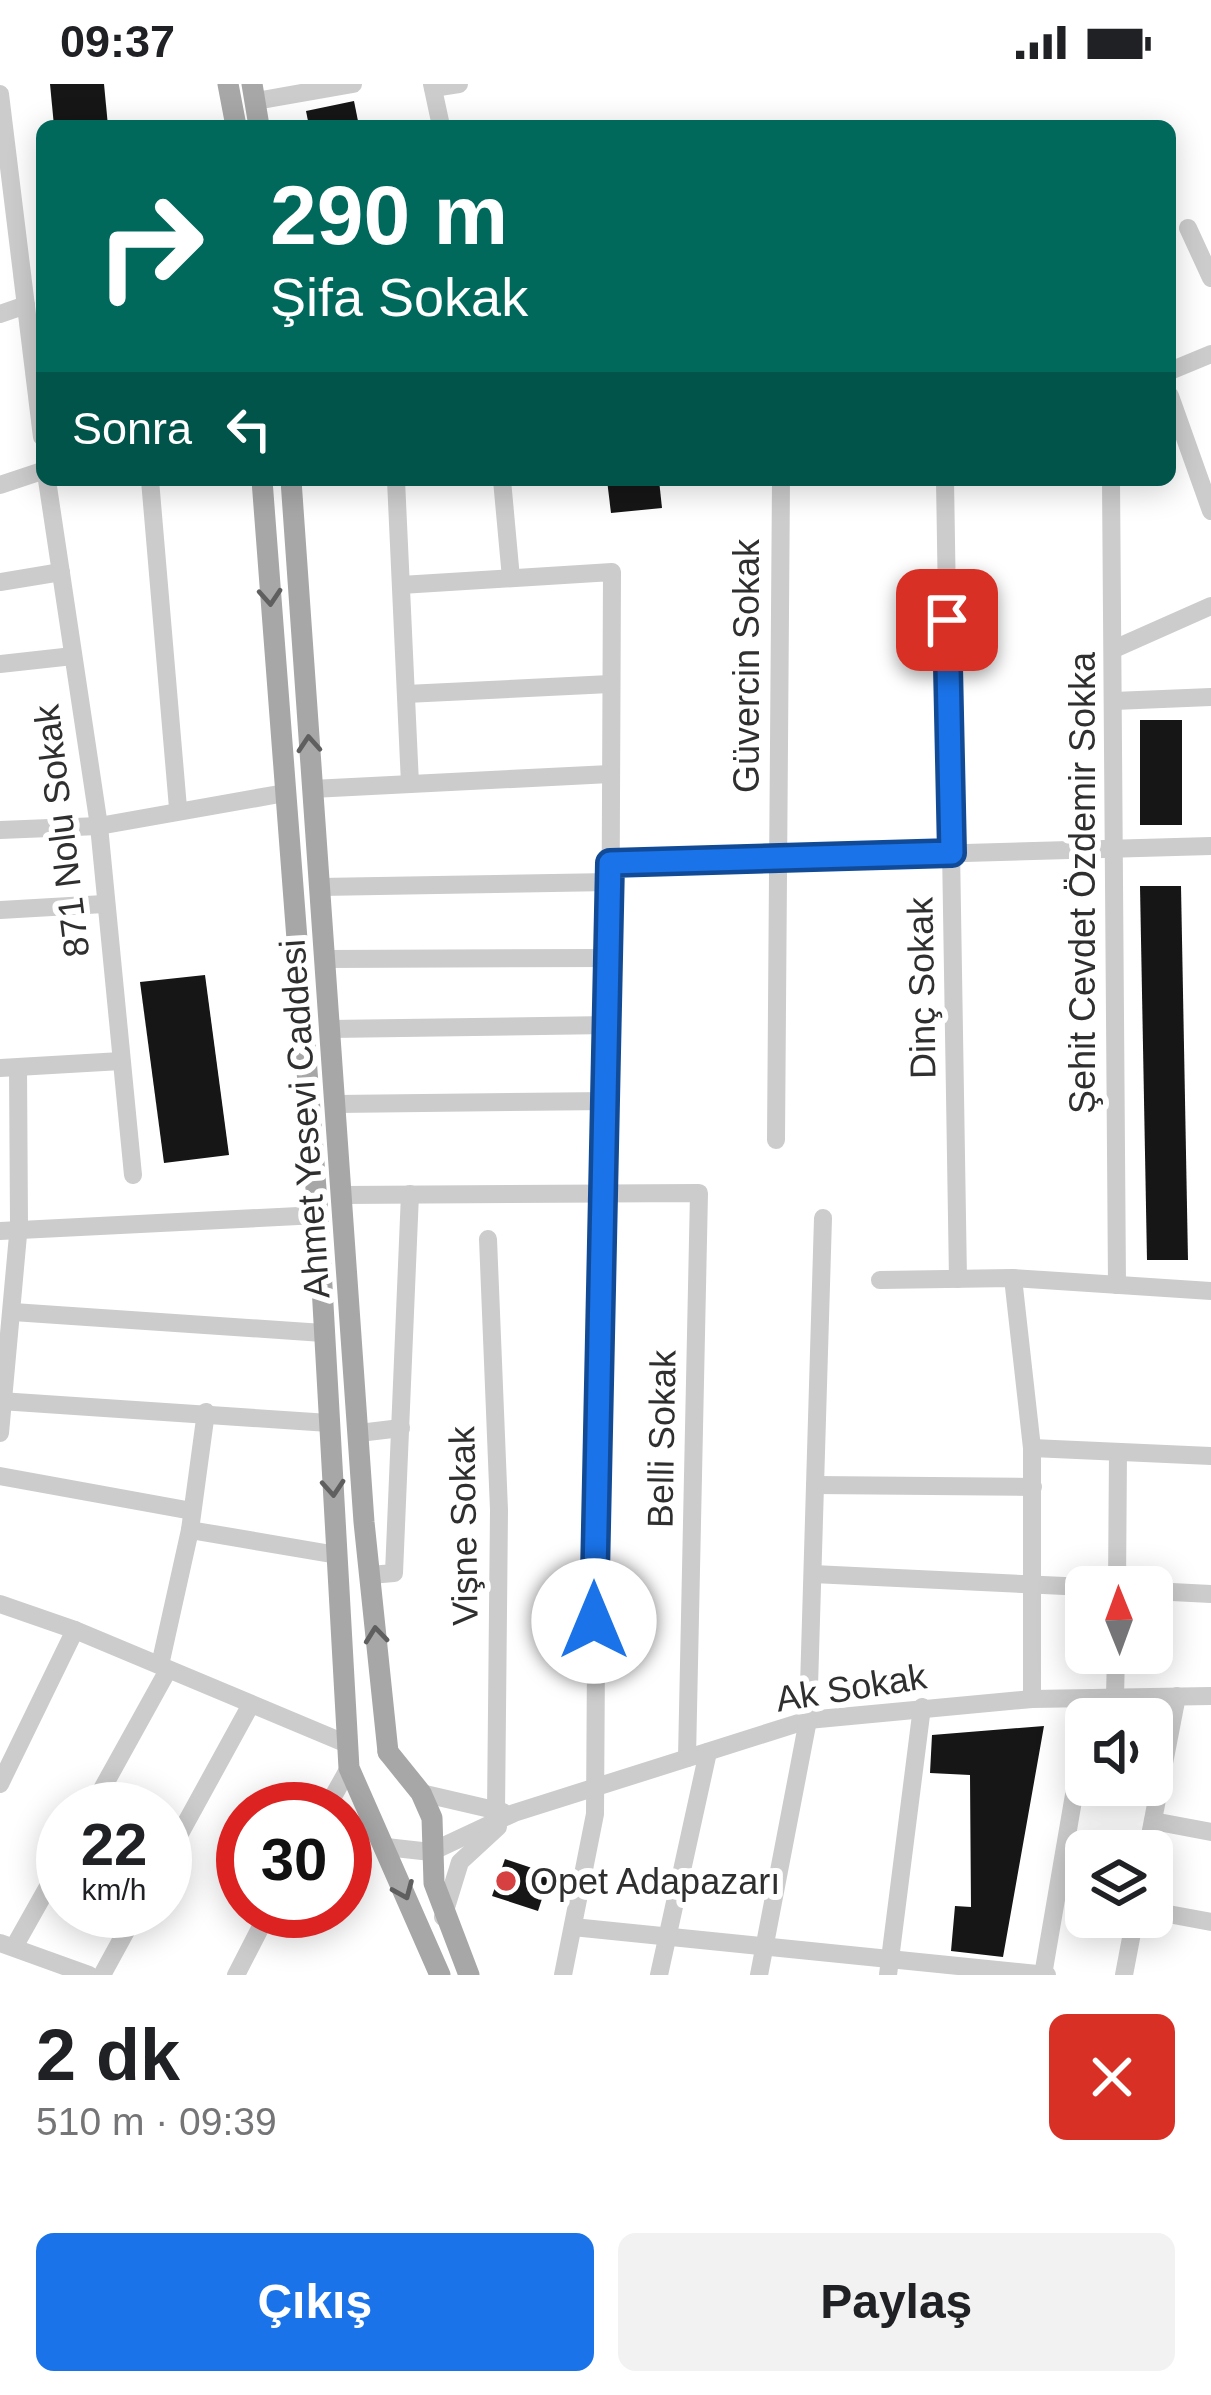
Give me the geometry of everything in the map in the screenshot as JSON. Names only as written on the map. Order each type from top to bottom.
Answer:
[{"type":"main road","points":[[228,84],[235,120]]},
{"type":"main road","name":"Ahmet Yesevi Caddesi","points":[[262,486],[318,1215],[349,1768]]},
{"type":"main road","name":"Ahmet Yesevi Caddesi","points":[[291,486],[359,1433],[388,1752]]},
{"type":"main road","points":[[347,1744],[388,1752],[421,1793],[432,1819],[431,1852],[443,1917],[470,1975]]},
{"type":"main road","points":[[349,1768],[440,1975]]},
{"type":"street","points":[[254,93],[353,84]]},
{"type":"street","points":[[440,120],[433,86],[459,84]]},
{"type":"street","points":[[0,94],[36,388]]},
{"type":"street","points":[[1188,228],[1211,278]]},
{"type":"street","points":[[20,252],[36,250]]},
{"type":"street","points":[[0,314],[26,305]]},
{"type":"street","points":[[1176,369],[1211,354]]},
{"type":"street","points":[[1176,413],[1211,511]]},
{"type":"street","points":[[0,485],[36,473]]},
{"type":"street","name":"871 Nolu Sokak","points":[[48,486],[99,826],[133,1175]]},
{"type":"street","points":[[151,486],[178,808]]},
{"type":"street","points":[[396,486],[410,784]]},
{"type":"street","points":[[503,486],[511,578]]},
{"type":"street","name":"Güvercin Sokak","points":[[776,1140],[781,486]]},
{"type":"street","name":"Dinç Sokak","points":[[945,486],[958,1279]]},
{"type":"street","name":"Şehit Cevdet Özdemir Sokka","points":[[1111,486],[1117,1285]]},
{"type":"street","points":[[0,582],[61,572]]},
{"type":"street","points":[[401,585],[612,572],[609,1101],[602,1191],[596,1787],[563,1975]]},
{"type":"street","points":[[1114,649],[1211,606]]},
{"type":"street","points":[[0,664],[73,656]]},
{"type":"street","points":[[406,694],[610,684]]},
{"type":"street","points":[[1114,701],[1211,697]]},
{"type":"street","points":[[312,789],[610,774]]},
{"type":"street","points":[[0,830],[99,826],[178,808],[285,793]]},
{"type":"street","points":[[320,887],[610,873],[778,858],[1211,846]]},
{"type":"street","points":[[0,910],[104,904]]},
{"type":"street","points":[[325,959],[610,958]]},
{"type":"street","points":[[330,1029],[610,1025]]},
{"type":"street","points":[[0,1433],[13,1312],[9,1068],[121,1061]]},
{"type":"street","points":[[336,1104],[609,1101]]},
{"type":"street","points":[[342,1195],[602,1191]]},
{"type":"street","name":"Belli Sokak","points":[[602,1191],[699,1193],[687,1758]]},
{"type":"street","points":[[370,1575],[394,1573],[410,1194]]},
{"type":"street","points":[[9,1232],[318,1215]]},
{"type":"street","points":[[759,1975],[808,1720],[823,1218]]},
{"type":"street","name":"Vişne Sokak","points":[[488,1239],[500,1510],[505,1812]]},
{"type":"street","points":[[1013,1278],[1033,1487],[1032,1699]]},
{"type":"street","points":[[880,1280],[1013,1278],[1211,1291]]},
{"type":"street","points":[[13,1312],[323,1333]]},
{"type":"street","points":[[2,1401],[329,1423]]},
{"type":"street","points":[[105,1782],[164,1668],[206,1412]]},
{"type":"street","points":[[359,1433],[401,1428]]},
{"type":"street","points":[[1031,1448],[1211,1456]]},
{"type":"street","points":[[1117,1566],[1118,1452]]},
{"type":"street","points":[[0,1476],[337,1555]]},
{"type":"street","points":[[815,1485],[1033,1487]]},
{"type":"street","points":[[812,1574],[1065,1586]]},
{"type":"street","points":[[1173,1592],[1211,1594]]},
{"type":"street","points":[[0,1604],[75,1630],[347,1744]]},
{"type":"street","points":[[0,1784],[75,1630]]},
{"type":"street","points":[[1115,1697],[1116,1674]]},
{"type":"street","points":[[1151,1830],[1177,1696]]},
{"type":"street","name":"Ak Sokak","points":[[431,1852],[505,1812],[808,1720],[1032,1699],[1211,1696]]},
{"type":"street","points":[[192,1812],[250,1706]]},
{"type":"street","points":[[889,1967],[922,1707]]},
{"type":"street","points":[[659,1975],[708,1751]]},
{"type":"street","points":[[341,1782],[349,1768]]},
{"type":"street","points":[[421,1793],[505,1812],[460,1862],[443,1917]]},
{"type":"street","points":[[573,1927],[765,1946],[889,1967],[1044,1975],[1072,1806]]},
{"type":"street","points":[[1153,1820],[1211,1832]]},
{"type":"street","points":[[386,1847],[431,1852]]},
{"type":"street","points":[[36,1901],[7,1945],[89,1975]]},
{"type":"street","points":[[1173,1915],[1211,1922]]},
{"type":"street","points":[[102,1975],[122,1938]]},
{"type":"street","points":[[236,1975],[255,1938]]},
{"type":"street","points":[[1124,1975],[1131,1938]]},
{"type":"building","points":[[50,84],[104,84],[107,120],[53,120]]},
{"type":"building","points":[[354,101],[358,120],[308,120],[306,111]]},
{"type":"building","points":[[608,486],[660,486],[662,508],[611,513]]},
{"type":"building","points":[[1140,720],[1182,720],[1182,825],[1140,825]]},
{"type":"building","points":[[1140,886],[1181,886],[1188,1260],[1147,1260]]},
{"type":"building","points":[[205,975],[229,1155],[164,1163],[140,982]]},
{"type":"building","points":[[1044,1726],[1003,1957],[951,1951],[955,1906],[971,1907],[970,1775],[930,1773],[932,1735]]},
{"type":"building","points":[[505,1859],[550,1874],[538,1911],[492,1896]]},
{"type":"place","name":"Opet Adapazarı","points":[[506,1881]]},
{"type":"route","points":[[594,1621],[602,1191],[609,1101],[610,863],[952,853],[947,620]]}]
